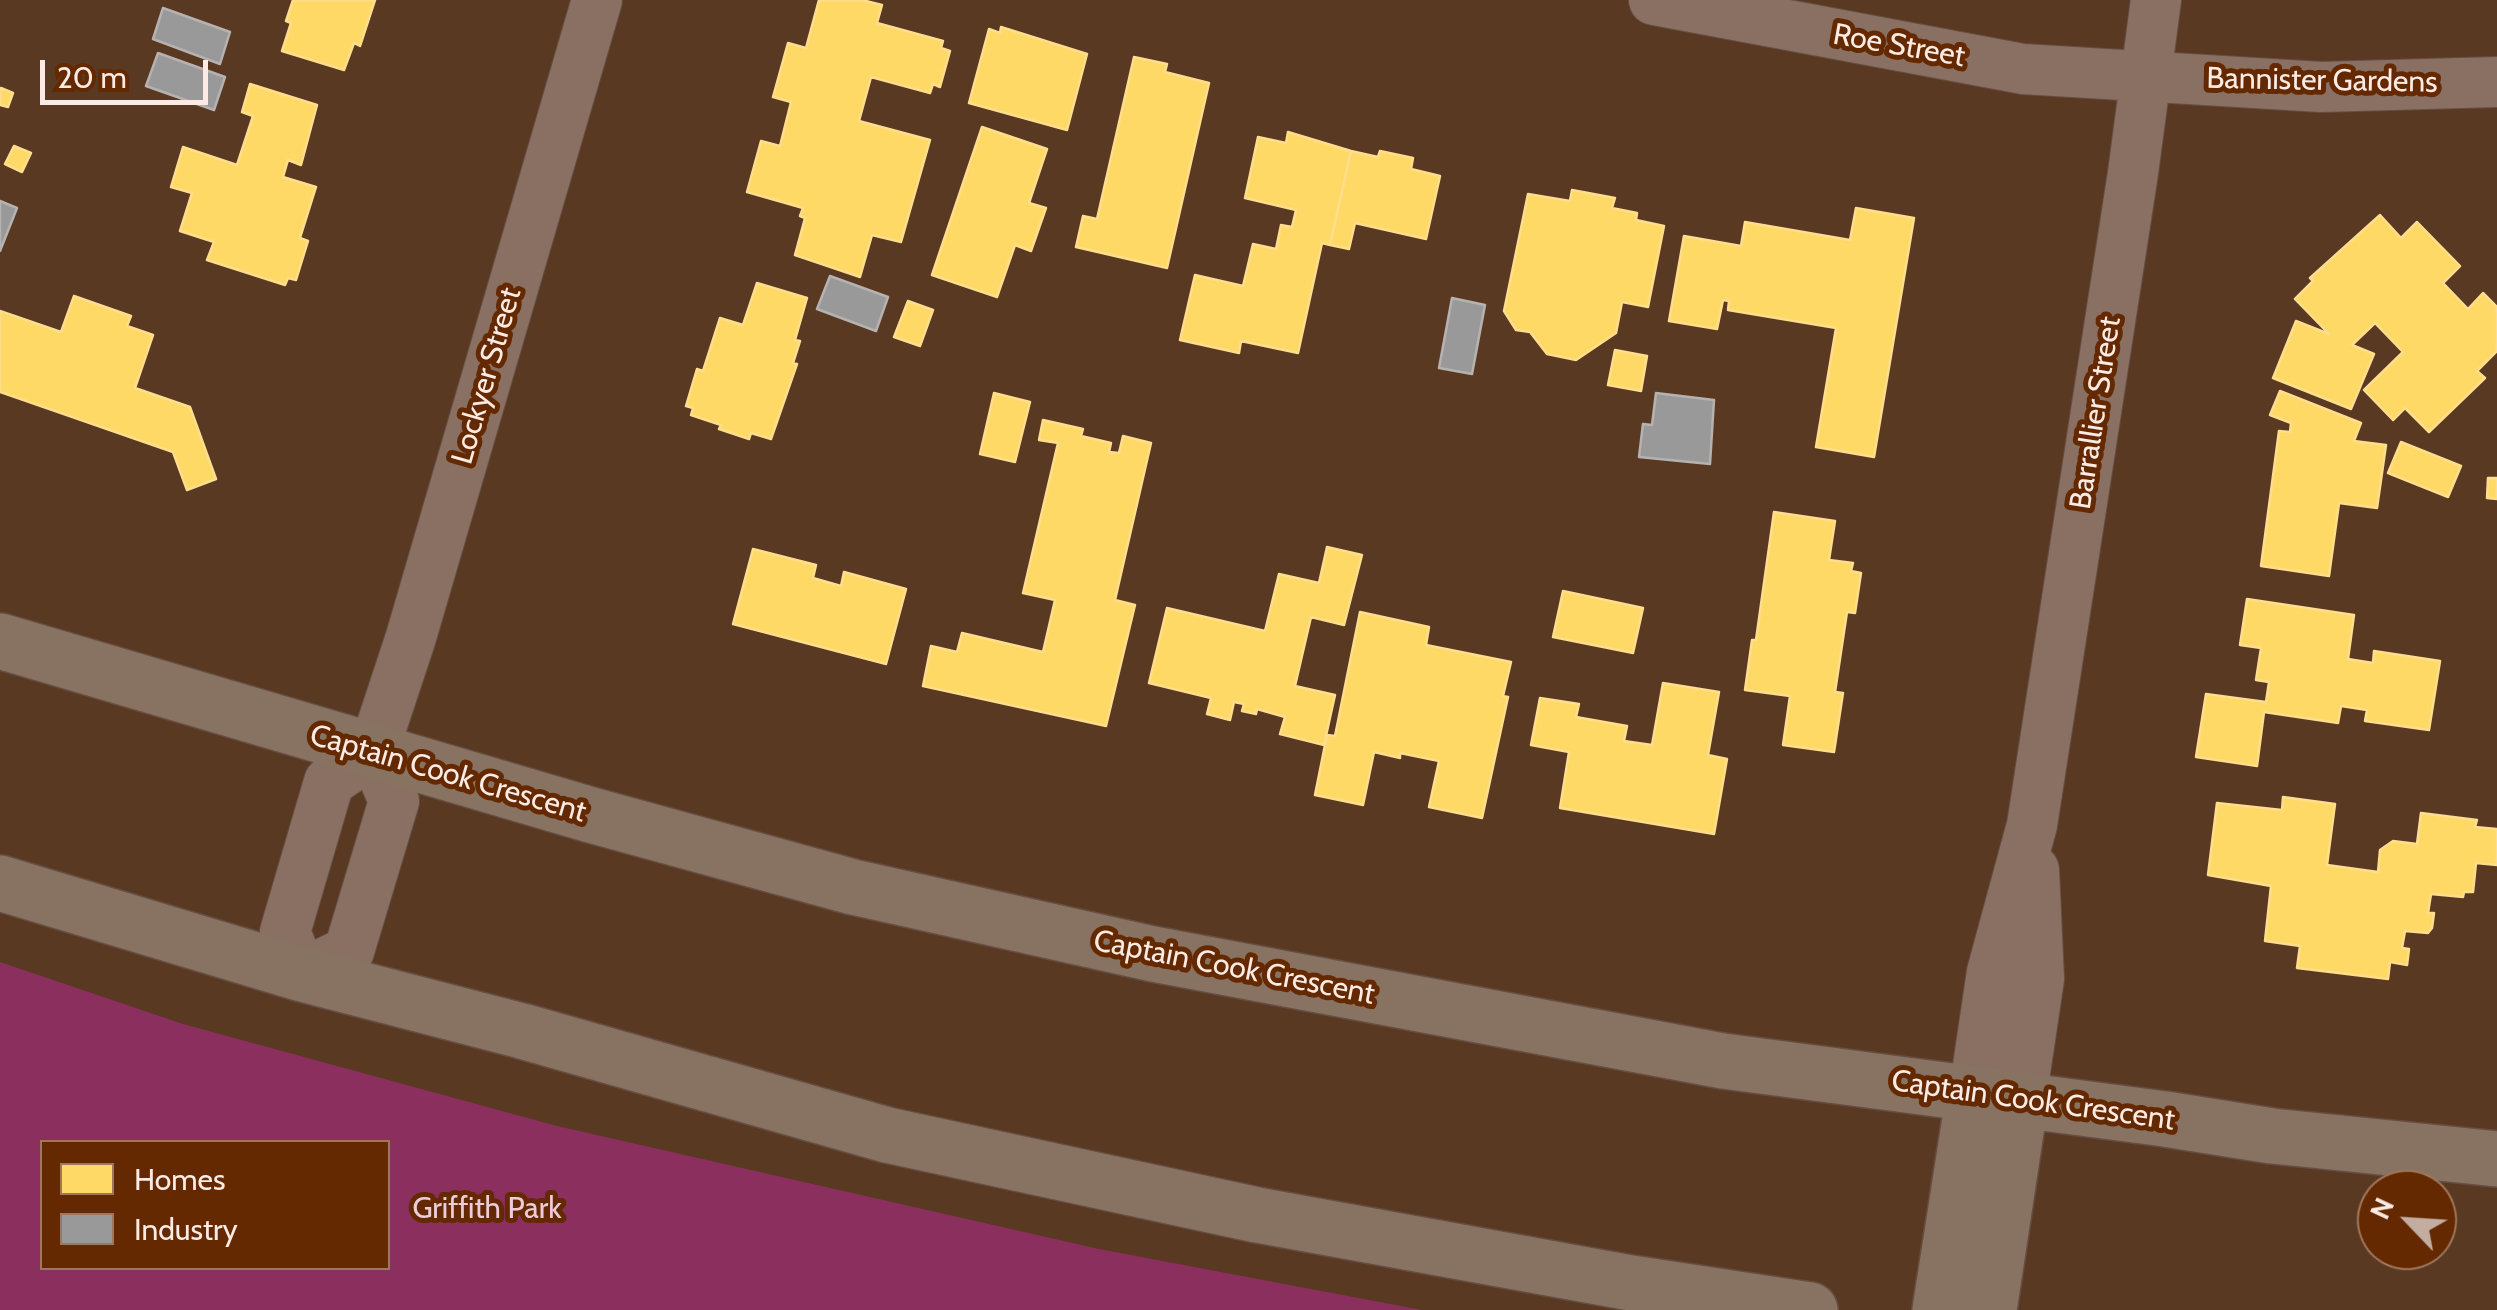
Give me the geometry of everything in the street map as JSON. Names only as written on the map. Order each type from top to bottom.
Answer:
[{"type":"main road","name":"Captain Cook Crescent","points":[[0,641],[373,752],[853,887],[1153,954],[1723,1061],[2272,1136],[2497,1159]]},
{"type":"main road","points":[[0,883],[302,974],[888,1135],[1257,1216],[1630,1284],[1810,1310]]},
{"type":"main road","points":[[1940,1310],[1997,1096]]},
{"type":"main road","points":[[1989,1310],[1997,1096]]},
{"type":"street","name":"Lockyer Street","points":[[373,752],[597,0]]},
{"type":"street","name":"Roe Street","points":[[1654,0],[2023,68],[2146,76]]},
{"type":"street","name":"Barrallier Street","points":[[1997,1096],[2039,979],[2032,825],[2156,0]]},
{"type":"street","name":"Bannister Gardens","points":[[2146,76],[2321,87],[2497,82]]},
{"type":"street","points":[[373,752],[394,801],[350,951],[302,974],[285,932],[330,782],[373,752]]},
{"type":"green space","name":"Griffith Park","points":[[0,962],[183,1024],[557,1126],[1099,1249],[1422,1310],[0,1310]]},
{"type":"building: Homes","points":[[293,0],[375,0],[360,46],[354,43],[344,70],[282,51]]},
{"type":"building: Homes","points":[[819,0],[862,0],[882,5],[877,23],[943,41],[941,48],[950,51],[940,87],[933,84],[930,93],[871,77],[859,121],[930,140],[901,242],[872,235],[860,277],[795,255],[805,218],[800,216],[803,208],[747,192],[761,141],[780,146],[791,102],[773,97],[788,43],[806,48]]},
{"type":"building: Homes","points":[[1001,27],[1087,54],[1067,130],[969,103],[989,29],[1000,33]]},
{"type":"building: Homes","points":[[1134,57],[1167,64],[1165,72],[1209,83],[1167,268],[1076,247],[1083,216],[1097,219]]},
{"type":"building: Homes","points":[[250,84],[317,105],[301,165],[288,160],[283,177],[316,187],[300,238],[308,241],[296,280],[288,278],[285,285],[207,260],[214,242],[180,231],[192,193],[171,187],[183,147],[237,165],[253,116],[242,112]]},
{"type":"building: Homes","points":[[1,88],[13,93],[8,107],[0,105]]},
{"type":"building: Homes","points":[[982,127],[1047,149],[1029,203],[1046,208],[1031,251],[1015,245],[997,297],[932,275]]},
{"type":"building: Homes","points":[[1288,132],[1351,151],[1330,245],[1322,243],[1298,353],[1241,341],[1239,353],[1180,340],[1195,275],[1243,286],[1253,244],[1276,249],[1281,225],[1292,227],[1296,210],[1245,198],[1258,137],[1286,143]]},
{"type":"building: Homes","points":[[14,146],[31,153],[22,172],[5,164]]},
{"type":"building: Homes","points":[[1351,151],[1378,157],[1380,151],[1413,158],[1411,169],[1440,176],[1426,239],[1355,223],[1349,249],[1330,245]]},
{"type":"building: Homes","points":[[1572,190],[1615,198],[1612,208],[1637,213],[1636,220],[1664,226],[1648,307],[1622,302],[1616,333],[1576,360],[1547,354],[1530,332],[1516,330],[1504,311],[1528,194],[1570,201]]},
{"type":"building: Homes","points":[[1856,208],[1914,218],[1874,457],[1816,447],[1836,328],[1728,310],[1729,301],[1723,300],[1717,329],[1669,321],[1684,236],[1741,246],[1745,222],[1850,240]]},
{"type":"building: Homes","points":[[2380,215],[2401,238],[2417,222],[2460,266],[2443,283],[2468,309],[2483,293],[2497,307],[2497,351],[2477,371],[2485,378],[2429,432],[2405,408],[2393,420],[2364,390],[2403,352],[2375,323],[2352,345],[2374,354],[2351,409],[2273,378],[2296,321],[2329,334],[2295,299],[2313,281],[2310,278]]},
{"type":"building: Homes","points":[[757,283],[807,298],[795,340],[800,341],[793,363],[797,364],[771,439],[751,433],[749,439],[719,429],[721,425],[691,415],[693,408],[686,406],[697,369],[703,371],[720,318],[743,325]]},
{"type":"building: Homes","points":[[74,296],[131,316],[127,326],[153,335],[135,388],[190,407],[216,479],[187,490],[173,452],[0,392],[0,311],[61,332]]},
{"type":"building: Homes","points":[[908,301],[933,310],[920,346],[894,337]]},
{"type":"building: Homes","points":[[1615,350],[1647,356],[1641,391],[1608,385]]},
{"type":"building: Homes","points":[[2280,391],[2361,423],[2354,441],[2386,445],[2377,508],[2339,503],[2329,576],[2261,566],[2279,431],[2290,432],[2291,423],[2270,415]]},
{"type":"building: Homes","points":[[994,393],[1030,402],[1015,462],[980,454]]},
{"type":"building: Homes","points":[[1043,420],[1083,429],[1081,436],[1111,443],[1109,452],[1119,453],[1123,436],[1151,443],[1115,600],[1135,605],[1106,726],[923,686],[931,646],[957,652],[962,633],[1043,652],[1055,600],[1023,593],[1058,443],[1039,440]]},
{"type":"building: Homes","points":[[2401,442],[2461,466],[2448,497],[2388,473]]},
{"type":"building: Homes","points":[[2488,478],[2497,478],[2497,499],[2487,498]]},
{"type":"building: Homes","points":[[1774,512],[1835,521],[1829,560],[1853,563],[1851,571],[1861,573],[1855,613],[1847,612],[1835,692],[1843,693],[1834,752],[1783,745],[1790,696],[1745,690]]},
{"type":"building: Homes","points":[[1327,547],[1362,555],[1344,625],[1311,617],[1295,686],[1335,695],[1324,745],[1280,734],[1285,717],[1257,709],[1256,714],[1242,711],[1244,704],[1234,702],[1230,720],[1207,714],[1211,698],[1149,683],[1167,608],[1265,631],[1279,574],[1319,583]]},
{"type":"building: Homes","points":[[753,549],[816,565],[813,578],[841,586],[844,572],[906,589],[886,664],[733,624]]},
{"type":"building: Homes","points":[[1563,591],[1643,608],[1633,653],[1553,637]]},
{"type":"building: Homes","points":[[2247,599],[2354,615],[2348,659],[2373,663],[2374,651],[2440,661],[2429,730],[2365,721],[2367,710],[2341,706],[2338,723],[2264,712],[2257,766],[2196,757],[2206,694],[2266,702],[2269,682],[2256,680],[2261,648],[2240,645]]},
{"type":"building: Homes","points":[[1360,612],[1429,627],[1426,645],[1511,662],[1503,696],[1508,697],[1482,818],[1429,807],[1439,761],[1400,753],[1400,758],[1374,752],[1363,805],[1315,795],[1327,735],[1335,736]]},
{"type":"building: Homes","points":[[1663,683],[1719,692],[1708,755],[1727,759],[1714,834],[1560,808],[1569,752],[1531,745],[1540,698],[1579,704],[1576,717],[1627,726],[1624,741],[1652,745]]},
{"type":"building: Homes","points":[[2283,797],[2335,804],[2327,865],[2378,872],[2380,850],[2393,841],[2417,844],[2421,813],[2477,820],[2475,827],[2497,829],[2497,865],[2476,863],[2473,892],[2464,892],[2463,897],[2431,894],[2428,913],[2434,913],[2432,928],[2428,933],[2405,931],[2402,948],[2409,949],[2407,965],[2390,962],[2388,979],[2297,968],[2300,946],[2265,941],[2271,886],[2208,875],[2217,803],[2282,810]]},
{"type":"building: Industry","points":[[163,8],[230,32],[220,64],[153,39]]},
{"type":"building: Industry","points":[[158,53],[225,77],[214,110],[146,86]]},
{"type":"building: Industry","points":[[0,201],[17,208],[0,251]]},
{"type":"building: Industry","points":[[830,276],[888,297],[876,331],[817,309]]},
{"type":"building: Industry","points":[[1452,298],[1485,305],[1472,374],[1439,368]]},
{"type":"building: Industry","points":[[1656,393],[1714,400],[1710,464],[1639,457],[1643,424],[1652,425]]}]
